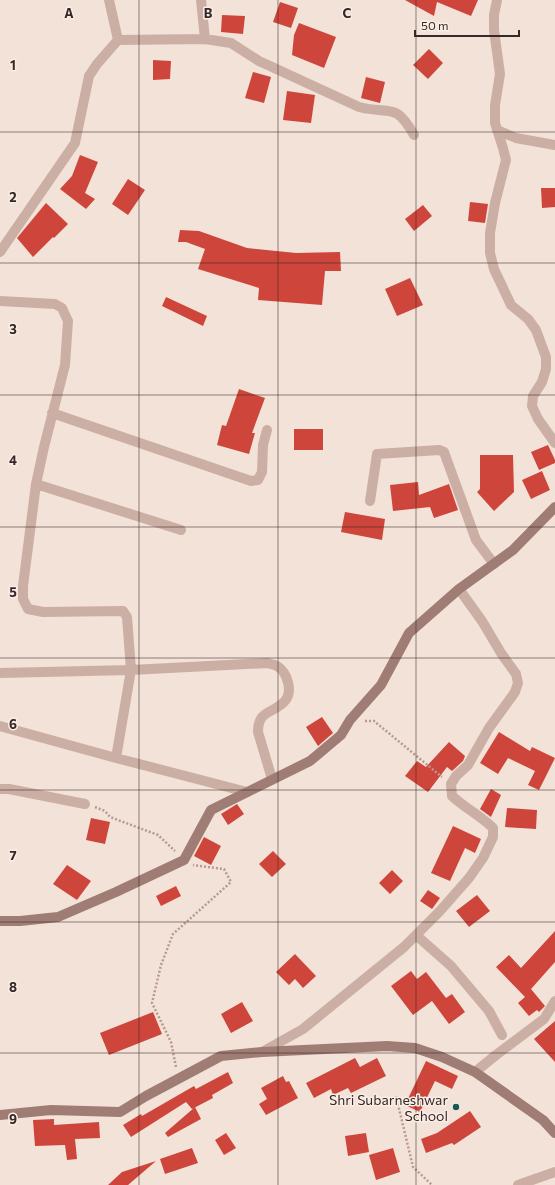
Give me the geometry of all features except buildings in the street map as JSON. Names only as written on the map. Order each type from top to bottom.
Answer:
[{"type":"street","points":[[109,0],[118,40]]},
{"type":"street","points":[[201,0],[205,39]]},
{"type":"street","points":[[497,0],[494,15],[494,30],[500,74],[495,105],[495,123],[506,160],[495,203],[490,233],[490,253],[494,269],[511,305],[528,319],[536,330],[546,357],[546,369],[542,382],[532,396],[532,406],[538,419],[555,443]]},
{"type":"street","points":[[0,252],[75,143],[89,76],[96,64],[118,40],[205,39],[231,43],[260,61],[359,107],[371,110],[392,111],[400,114],[408,123],[414,135]]},
{"type":"street","points":[[497,130],[516,138],[555,145]]},
{"type":"street","points":[[0,301],[55,304],[62,308],[66,313],[68,321],[64,366],[36,484],[23,586],[23,599],[28,609],[43,612],[123,611],[127,617],[131,670],[116,758]]},
{"type":"street","points":[[52,413],[252,481],[258,480],[262,472],[263,445],[267,430]]},
{"type":"street","points":[[370,501],[376,454],[440,450],[444,452],[476,540],[494,564]]},
{"type":"street","points":[[36,484],[181,530]]},
{"type":"street","points":[[0,921],[20,921],[58,917],[184,860],[211,810],[310,760],[341,735],[350,720],[381,685],[409,633],[459,590],[513,550],[555,506]]},
{"type":"street","points":[[262,1052],[303,1029],[404,947],[469,878],[493,837],[493,828],[485,820],[452,796],[451,784],[456,776],[468,765],[489,728],[515,692],[518,683],[516,674],[501,653],[482,621],[459,590]]},
{"type":"street","points":[[0,673],[131,670],[268,663],[277,666],[284,674],[288,684],[289,694],[285,701],[264,714],[258,724],[258,732],[272,779]]},
{"type":"street","points":[[0,726],[247,792]]},
{"type":"street","points":[[0,789],[9,789],[85,804]]},
{"type":"street","points":[[416,935],[451,966],[489,1012],[502,1035]]},
{"type":"street","points":[[475,1072],[496,1054],[544,1019],[555,1001]]},
{"type":"street","points":[[0,1115],[51,1110],[120,1112],[146,1096],[220,1056],[262,1052],[387,1046],[416,1048],[442,1057],[475,1072],[543,1120],[555,1134]]},
{"type":"street","points":[[518,1185],[555,1172]]},
{"type":"path","points":[[350,720],[374,721],[451,784]]},
{"type":"path","points":[[85,804],[104,811],[110,817],[158,835],[190,865],[224,869],[231,882],[173,934],[161,965],[152,1003],[171,1042],[179,1078]]},
{"type":"path","points":[[396,1096],[413,1167],[432,1185]]},
{"type":"place","name":"Shri Subarneshwar School","points":[[456,1107]]}]
